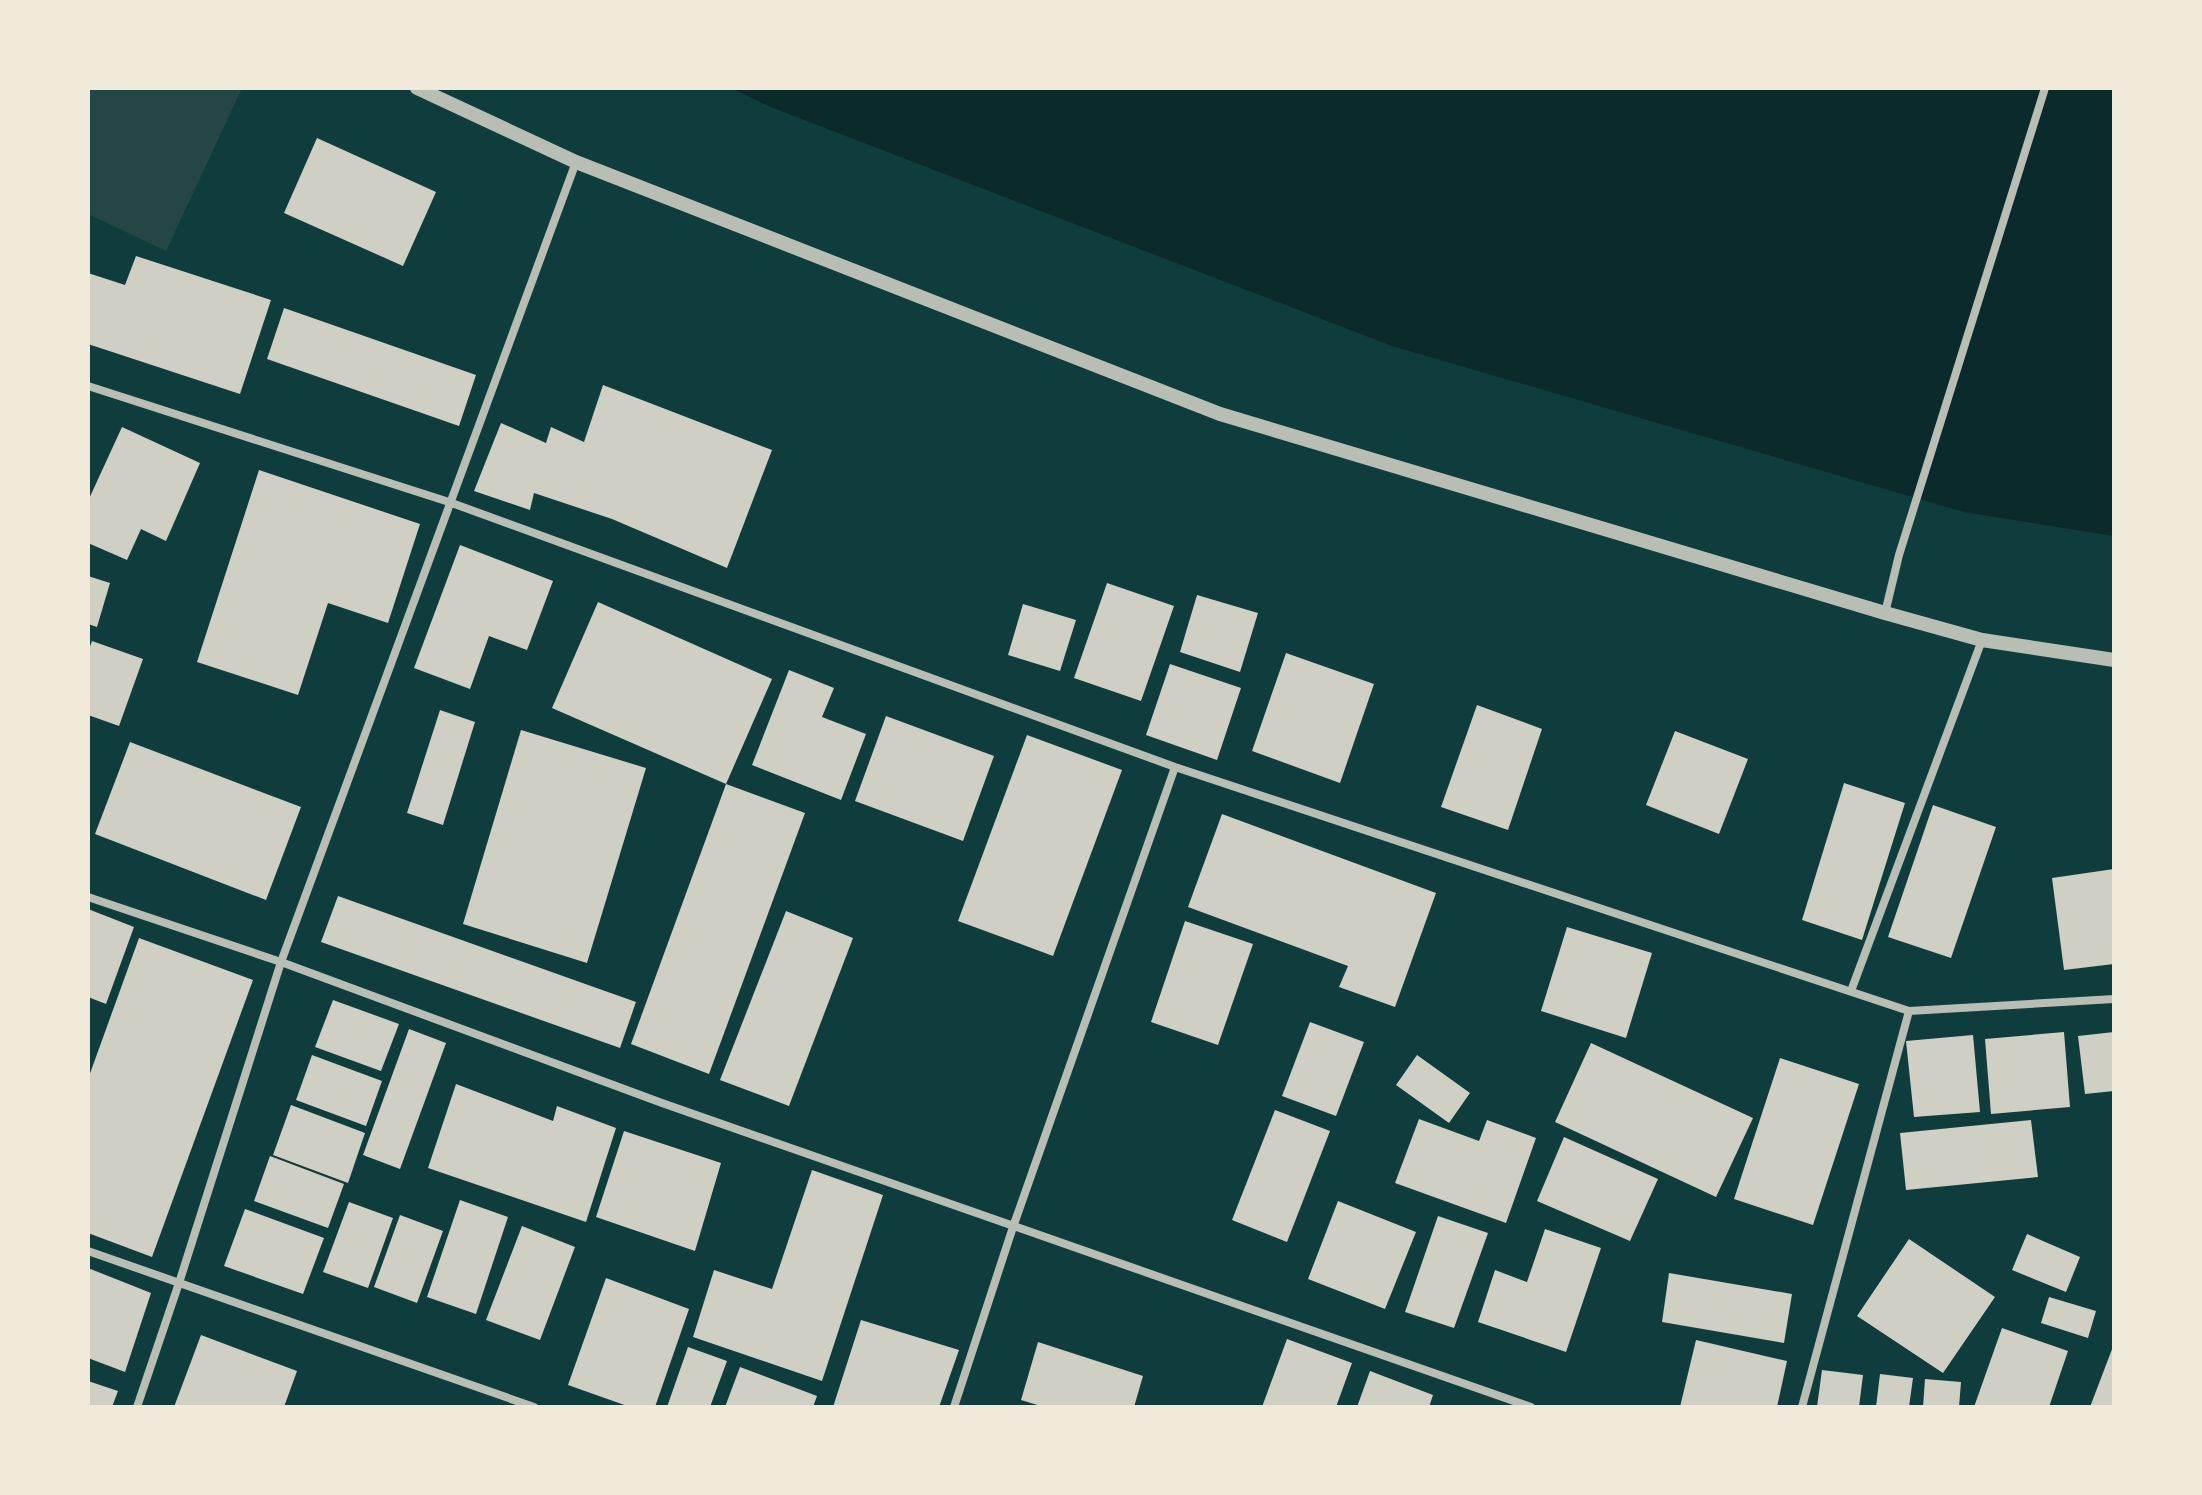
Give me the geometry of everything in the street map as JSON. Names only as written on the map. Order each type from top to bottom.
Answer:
[{"type":"street","points":[[417,88],[576,162],[1220,414],[1982,640],[2114,660]]},
{"type":"street","points":[[1885,613],[1899,555],[2045,88]]},
{"type":"street","points":[[137,1407],[281,962],[576,162]]},
{"type":"street","points":[[88,386],[449,502],[1175,767],[1909,1011],[2114,999]]},
{"type":"street","points":[[1851,991],[1982,640]]},
{"type":"street","points":[[954,1407],[1013,1227],[1175,767]]},
{"type":"street","points":[[88,897],[281,962],[662,1103],[1531,1407]]},
{"type":"street","points":[[1802,1407],[1909,1011]]},
{"type":"street","points":[[88,1251],[534,1407]]},
{"type":"shaded area","points":[[89,88],[242,88],[166,251],[88,214]]},
{"type":"shaded area","points":[[731,88],[2114,88],[2114,536],[1964,512],[1392,346],[768,106]]},
{"type":"building","points":[[317,138],[436,192],[403,266],[284,213]]},
{"type":"building","points":[[136,256],[271,300],[240,394],[88,344],[88,273],[125,285]]},
{"type":"building","points":[[284,308],[476,375],[459,426],[267,359]]},
{"type":"building","points":[[603,385],[772,450],[727,568],[612,519],[534,493],[530,510],[474,491],[501,423],[546,443],[551,427],[584,442]]},
{"type":"building","points":[[122,427],[200,463],[166,541],[141,529],[127,560],[88,543],[88,501]]},
{"type":"building","points":[[259,470],[420,524],[388,623],[328,603],[298,695],[197,662]]},
{"type":"building","points":[[460,545],[553,581],[527,650],[489,636],[470,689],[414,668]]},
{"type":"building","points":[[88,576],[110,583],[97,627],[88,624]]},
{"type":"building","points":[[1107,583],[1174,606],[1141,701],[1074,678]]},
{"type":"building","points":[[1197,595],[1258,613],[1240,672],[1180,652]]},
{"type":"building","points":[[598,602],[772,679],[726,784],[552,708]]},
{"type":"building","points":[[1023,604],[1076,620],[1060,671],[1008,655]]},
{"type":"building","points":[[92,641],[143,659],[119,726],[88,715],[88,652]]},
{"type":"building","points":[[1286,653],[1374,684],[1340,783],[1252,751]]},
{"type":"building","points":[[1170,664],[1241,688],[1217,760],[1146,735]]},
{"type":"building","points":[[789,670],[834,688],[822,717],[866,734],[841,800],[752,765]]},
{"type":"building","points":[[1477,705],[1542,729],[1508,830],[1441,807]]},
{"type":"building","points":[[440,710],[475,722],[443,825],[407,813]]},
{"type":"building","points":[[886,716],[994,756],[963,841],[855,801]]},
{"type":"building","points":[[521,730],[646,768],[587,963],[463,924]]},
{"type":"building","points":[[1675,731],[1748,759],[1719,834],[1646,805]]},
{"type":"building","points":[[1027,735],[1122,770],[1053,956],[958,921]]},
{"type":"building","points":[[130,742],[301,807],[266,900],[95,834]]},
{"type":"building","points":[[1844,783],[1905,803],[1862,940],[1802,920]]},
{"type":"building","points":[[726,784],[805,813],[709,1074],[631,1044]]},
{"type":"building","points":[[1933,805],[1996,827],[1951,958],[1888,937]]},
{"type":"building","points":[[1222,814],[1436,893],[1395,1007],[1339,987],[1348,966],[1188,907]]},
{"type":"building","points":[[2114,869],[2114,964],[2064,970],[2052,878]]},
{"type":"building","points":[[338,896],[636,1002],[620,1048],[321,942]]},
{"type":"building","points":[[88,909],[134,927],[106,1004],[88,997]]},
{"type":"building","points":[[786,911],[853,938],[789,1106],[720,1080]]},
{"type":"building","points":[[1185,921],[1253,944],[1218,1045],[1151,1022]]},
{"type":"building","points":[[1567,927],[1652,953],[1626,1038],[1541,1011]]},
{"type":"building","points":[[139,938],[253,980],[152,1257],[88,1233],[88,1079]]},
{"type":"building","points":[[333,1000],[399,1024],[381,1071],[315,1047]]},
{"type":"building","points":[[1310,1022],[1364,1042],[1336,1116],[1282,1096]]},
{"type":"building","points":[[409,1029],[446,1043],[400,1169],[363,1155]]},
{"type":"building","points":[[2064,1032],[2070,1107],[1991,1114],[1985,1039]]},
{"type":"building","points":[[2114,1032],[2114,1091],[2085,1094],[2078,1036]]},
{"type":"building","points":[[1973,1035],[1980,1112],[1914,1117],[1906,1041]]},
{"type":"building","points":[[1591,1043],[1753,1118],[1716,1197],[1555,1122]]},
{"type":"building","points":[[312,1055],[382,1081],[366,1126],[296,1100]]},
{"type":"building","points":[[1417,1055],[1470,1093],[1449,1123],[1396,1085]]},
{"type":"building","points":[[1780,1058],[1859,1084],[1813,1225],[1734,1199]]},
{"type":"building","points":[[456,1084],[553,1121],[557,1106],[616,1128],[586,1222],[428,1168]]},
{"type":"building","points":[[291,1105],[365,1133],[348,1183],[273,1155]]},
{"type":"building","points":[[1275,1110],[1330,1131],[1287,1242],[1232,1220]]},
{"type":"building","points":[[1419,1119],[1479,1141],[1487,1120],[1536,1138],[1506,1223],[1395,1183]]},
{"type":"building","points":[[2031,1120],[2038,1177],[1906,1190],[1900,1133]]},
{"type":"building","points":[[624,1131],[721,1163],[695,1251],[596,1217]]},
{"type":"building","points":[[1564,1137],[1658,1179],[1630,1241],[1537,1201]]},
{"type":"building","points":[[270,1156],[344,1184],[328,1228],[254,1201]]},
{"type":"building","points":[[812,1170],[883,1195],[822,1381],[693,1337],[714,1270],[772,1289]]},
{"type":"building","points":[[460,1200],[508,1217],[476,1314],[427,1297]]},
{"type":"building","points":[[1338,1201],[1416,1232],[1385,1309],[1308,1279]]},
{"type":"building","points":[[349,1202],[393,1218],[368,1288],[323,1272]]},
{"type":"building","points":[[245,1209],[324,1238],[303,1294],[224,1266]]},
{"type":"building","points":[[400,1215],[443,1231],[417,1303],[374,1287]]},
{"type":"building","points":[[1438,1216],[1488,1233],[1454,1328],[1405,1312]]},
{"type":"building","points":[[522,1226],[575,1247],[540,1340],[486,1320]]},
{"type":"building","points":[[1545,1229],[1601,1248],[1566,1352],[1478,1322],[1495,1270],[1527,1282]]},
{"type":"building","points":[[2027,1234],[2080,1257],[2066,1292],[2012,1270]]},
{"type":"building","points":[[1909,1239],[1995,1297],[1943,1373],[1857,1316]]},
{"type":"building","points":[[88,1268],[151,1293],[125,1372],[88,1358]]},
{"type":"building","points":[[1669,1273],[1792,1294],[1784,1343],[1662,1322]]},
{"type":"building","points":[[606,1278],[689,1309],[655,1407],[630,1407],[568,1385]]},
{"type":"building","points":[[2049,1297],[2096,1311],[2088,1338],[2041,1323]]},
{"type":"building","points":[[861,1320],[959,1350],[939,1407],[833,1407]]},
{"type":"building","points":[[2002,1328],[2068,1351],[2049,1407],[1974,1407]]},
{"type":"building","points":[[201,1335],[297,1371],[284,1407],[174,1407]]},
{"type":"building","points":[[1287,1339],[1352,1363],[1336,1407],[1262,1407]]},
{"type":"building","points":[[1696,1340],[1787,1361],[1777,1407],[1680,1407]]},
{"type":"building","points":[[1038,1342],[1143,1376],[1134,1407],[1044,1407],[1021,1400]]},
{"type":"building","points":[[2114,1344],[2114,1407],[2090,1407]]},
{"type":"building","points":[[688,1347],[727,1361],[710,1407],[667,1407]]},
{"type":"building","points":[[740,1367],[817,1396],[813,1407],[725,1407]]},
{"type":"building","points":[[1822,1370],[1863,1375],[1859,1407],[1817,1407]]},
{"type":"building","points":[[1370,1371],[1433,1395],[1429,1407],[1357,1407]]},
{"type":"building","points":[[1880,1374],[1913,1378],[1909,1407],[1876,1407]]},
{"type":"building","points":[[1925,1379],[1961,1382],[1959,1407],[1923,1407]]},
{"type":"building","points":[[88,1381],[118,1391],[112,1407],[88,1407]]}]
